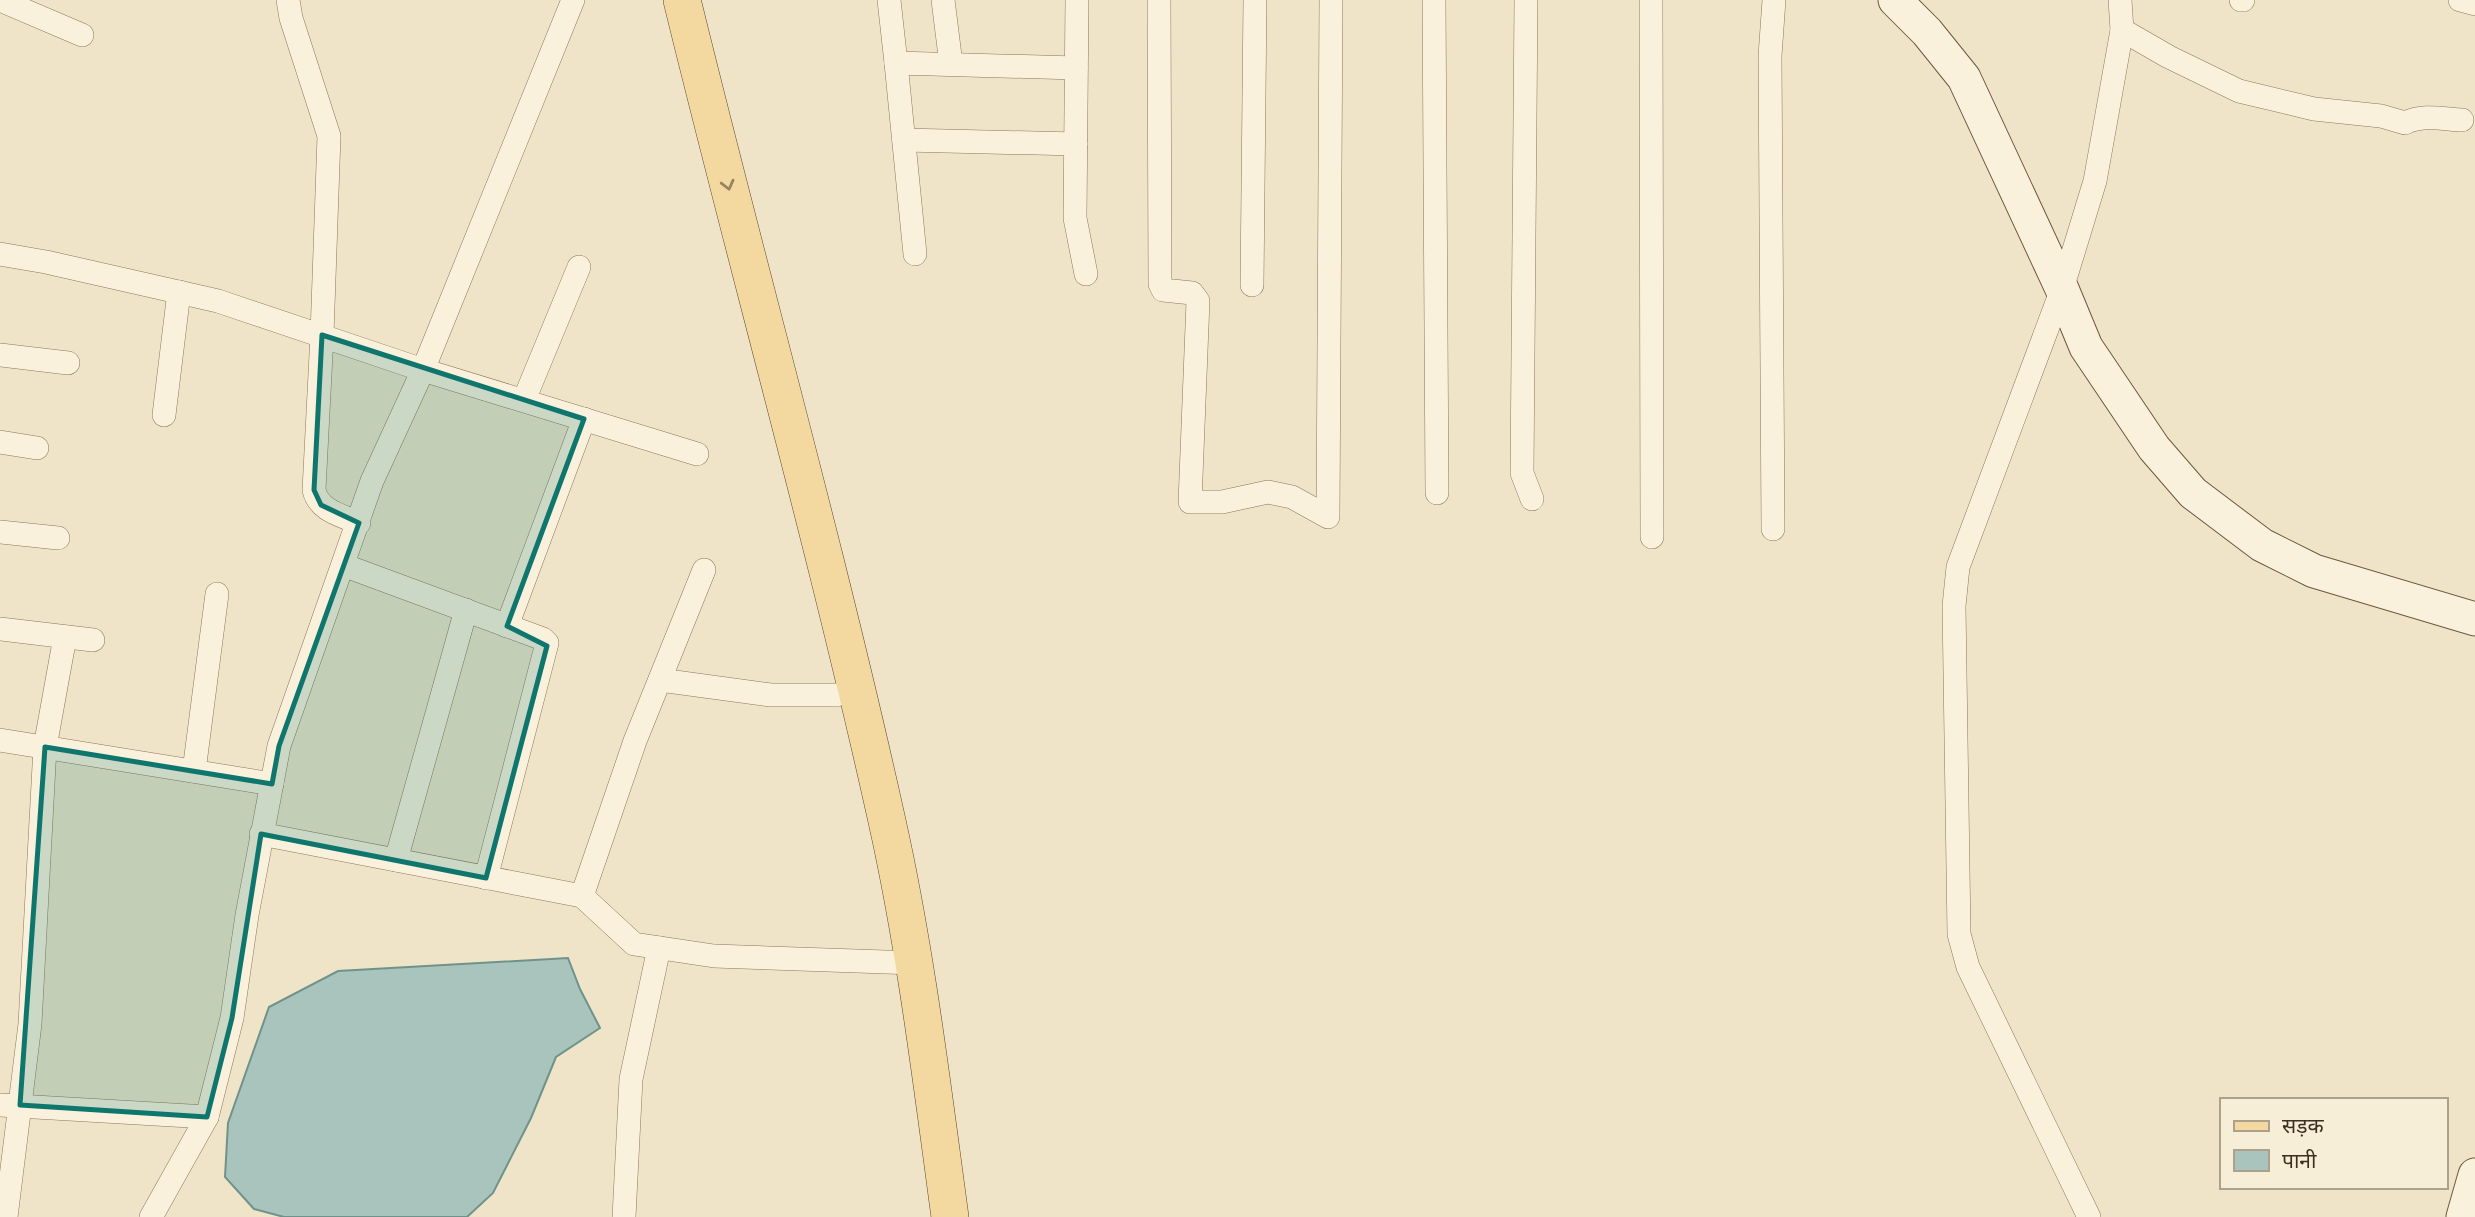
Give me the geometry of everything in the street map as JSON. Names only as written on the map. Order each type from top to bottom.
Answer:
[{"type":"main road","points":[[663,0],[712,230],[794,520],[869,840],[904,962],[950,1217]]},
{"type":"main road","points":[[682,0],[737,225],[816,519],[888,823],[904,962],[926,1217]]},
{"type":"street","points":[[0,0],[82,35]]},
{"type":"street","points":[[288,0],[291,18],[329,136],[314,490],[321,505],[359,523]]},
{"type":"street","points":[[151,1217],[207,1117],[232,1018],[261,834],[279,746],[373,481],[423,370],[573,0]]},
{"type":"street","points":[[889,0],[915,254]]},
{"type":"street","points":[[943,0],[951,64]]},
{"type":"street","points":[[1077,0],[1075,218],[1087,274]]},
{"type":"street","points":[[1159,0],[1160,284],[1163,290],[1192,293],[1198,301],[1189,502],[1222,502],[1268,492],[1292,497],[1328,517],[1331,0]]},
{"type":"street","points":[[1252,285],[1255,0]]},
{"type":"street","points":[[1434,0],[1437,494]]},
{"type":"street","points":[[1526,0],[1522,472],[1532,499]]},
{"type":"street","points":[[1651,0],[1652,537]]},
{"type":"street","points":[[1773,529],[1770,56],[1774,0]]},
{"type":"street","points":[[1895,0],[1927,32],[1964,78],[2086,347],[2154,448],[2193,493],[2262,545],[2314,571],[2475,619]]},
{"type":"street","points":[[2090,1217],[1968,967],[1959,934],[1954,606],[1958,567],[2062,289],[2095,181],[2122,30],[2120,0]]},
{"type":"street","points":[[2460,0],[2475,4]]},
{"type":"street","points":[[2122,30],[2218,82],[2253,95],[2314,109],[2381,116],[2405,123],[2422,117],[2462,120]]},
{"type":"street","points":[[895,63],[1076,68]]},
{"type":"street","points":[[904,139],[1076,144]]},
{"type":"street","points":[[0,254],[218,300],[423,370],[697,454]]},
{"type":"street","points":[[524,400],[579,267]]},
{"type":"street","points":[[164,415],[179,292]]},
{"type":"street","points":[[0,355],[68,363]]},
{"type":"street","points":[[507,626],[584,419]]},
{"type":"street","points":[[0,442],[37,449]]},
{"type":"street","points":[[0,532],[58,538]]},
{"type":"street","points":[[343,565],[543,639],[547,646],[486,878]]},
{"type":"street","points":[[583,896],[635,740],[704,570]]},
{"type":"street","points":[[194,771],[217,594]]},
{"type":"street","points":[[396,860],[466,610]]},
{"type":"street","points":[[0,629],[93,640]]},
{"type":"street","points":[[6,1217],[10,1105],[30,1024],[45,747],[65,637]]},
{"type":"street","points":[[660,680],[771,695],[836,695]]},
{"type":"street","points":[[0,740],[272,784]]},
{"type":"street","points":[[261,834],[583,896],[634,944],[715,956],[904,962]]},
{"type":"street","points":[[624,1217],[631,1079],[659,948]]},
{"type":"street","points":[[10,1105],[207,1117]]},
{"type":"street","points":[[2463,1217],[2475,1175]]},
{"type":"highlighted area","points":[[322,335],[584,419],[507,626],[547,646],[486,878],[261,834],[232,1018],[207,1117],[20,1105],[45,747],[272,784],[279,746],[359,523],[321,505],[314,490]]},
{"type":"water","points":[[568,958],[600,1028],[556,1057],[531,1118],[493,1193],[467,1217],[284,1217],[254,1209],[225,1177],[228,1123],[269,1007],[338,971]]}]
